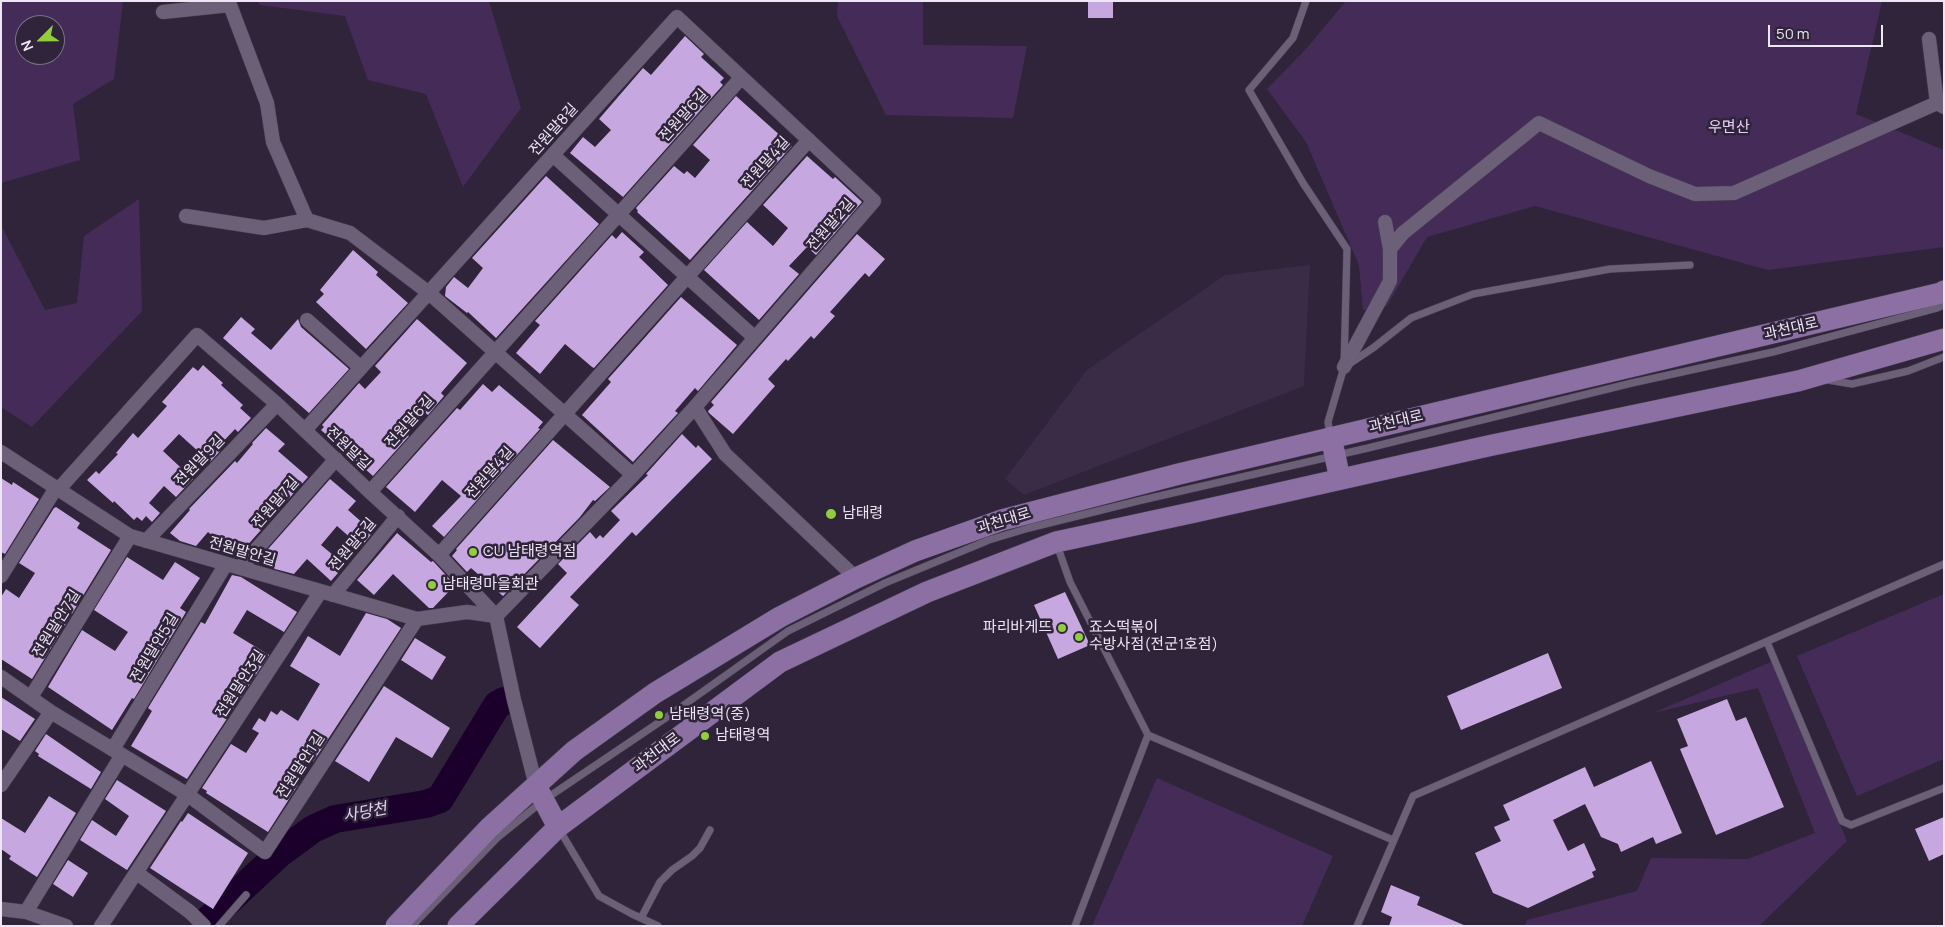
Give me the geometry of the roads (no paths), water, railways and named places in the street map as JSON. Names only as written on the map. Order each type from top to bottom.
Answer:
[{"type":"main road","name":"과천대로","points":[[396,926],[489,828],[540,793],[574,752],[655,693],[780,617],[856,578],[916,551],[1002,520],[1333,446],[1941,294],[1944,291]]},
{"type":"main road","name":"과천대로","points":[[458,926],[558,826],[780,662],[927,592],[1056,542],[1340,478],[1813,377],[1944,339]]},
{"type":"main road","points":[[1333,446],[1340,478]]},
{"type":"main road","points":[[540,793],[558,826]]},
{"type":"street","points":[[163,12],[228,3],[267,103],[273,142],[307,220]]},
{"type":"street","name":"전원말8길","points":[[304,430],[554,156],[677,17],[706,42],[741,78]]},
{"type":"street","points":[[1390,249],[1403,233],[1539,123],[1649,176],[1695,194],[1734,193],[1940,105],[1928,40]]},
{"type":"street","name":"전원말4길","points":[[439,554],[809,140],[741,78]]},
{"type":"street","name":"전원말6길","points":[[370,492],[617,214],[741,78]]},
{"type":"street","name":"전원말2길","points":[[496,616],[633,475],[695,407],[874,201],[809,140]]},
{"type":"street","points":[[554,156],[755,338]]},
{"type":"street","points":[[186,216],[264,228],[307,220],[350,233],[429,293],[633,475]]},
{"type":"street","points":[[1344,366],[1390,281],[1390,249],[1385,222]]},
{"type":"street","points":[[307,320],[361,368]]},
{"type":"street","name":"전원말길","points":[[57,489],[197,335],[277,404],[439,554],[496,616]]},
{"type":"street","name":"전원말9길","points":[[146,541],[277,404]]},
{"type":"street","points":[[695,407],[725,454],[856,578]]},
{"type":"street","name":"전원말안길","points":[[1,452],[130,536],[417,619],[466,612],[496,616]]},
{"type":"street","name":"전원말7길","points":[[240,568],[336,458]]},
{"type":"street","points":[[1,576],[57,489]]},
{"type":"street","name":"전원말5길","points":[[327,593],[398,516]]},
{"type":"street","name":"전원말안7길","points":[[31,697],[130,536]]},
{"type":"street","name":"전원말안5길","points":[[26,912],[226,564]]},
{"type":"street","name":"전원말안3길","points":[[101,926],[188,795],[327,593]]},
{"type":"street","points":[[496,616],[514,700],[540,793]]},
{"type":"street","name":"전원말안1길","points":[[188,795],[265,852],[417,619]]},
{"type":"street","points":[[1,677],[51,712],[188,795]]},
{"type":"street","points":[[1,785],[51,712]]},
{"type":"street","points":[[137,873],[190,912],[204,926]]},
{"type":"street","points":[[1,910],[26,912],[66,926]]},
{"type":"lane","points":[[1306,1],[1293,38],[1249,90],[1304,184],[1347,249],[1344,366],[1328,422],[1333,446]]},
{"type":"lane","points":[[1344,366],[1373,348],[1410,318],[1473,294],[1610,269],[1690,264]]},
{"type":"lane","points":[[412,926],[540,793],[587,769],[667,717],[788,631],[885,584],[989,540],[1333,446],[1368,448],[1632,383],[1782,350],[1937,308],[1944,304]]},
{"type":"lane","points":[[1813,377],[1852,384],[1908,371],[1944,357]]},
{"type":"lane","points":[[1056,542],[1070,582],[1148,735],[1393,840]]},
{"type":"lane","points":[[1357,926],[1413,796],[1944,564]]},
{"type":"lane","points":[[1767,642],[1842,821],[1851,825],[1944,788]]},
{"type":"lane","points":[[1074,926],[1148,735]]},
{"type":"lane","points":[[558,826],[599,896],[658,926]]},
{"type":"lane","points":[[641,918],[660,882],[700,848],[710,830]]},
{"type":"lane","points":[[219,926],[246,895]]},
{"type":"waterway","name":"사당천","points":[[207,921],[279,854],[313,829],[335,819],[426,804],[440,799],[497,705],[504,701]]},
{"type":"place","name":"남태령","points":[[831,514]]},
{"type":"place","name":"CU 남태령역점","points":[[473,552]]},
{"type":"place","name":"남태령마을회관","points":[[432,585]]},
{"type":"place","name":"파리바게뜨","points":[[1062,628]]},
{"type":"place","name":"죠스떡볶이 수방사점(전군1호점)","points":[[1079,637]]},
{"type":"place","name":"남태령역(중)","points":[[659,715]]},
{"type":"place","name":"남태령역","points":[[705,736]]},
{"type":"park label","name":"우면산","points":[[1729,128]]}]
